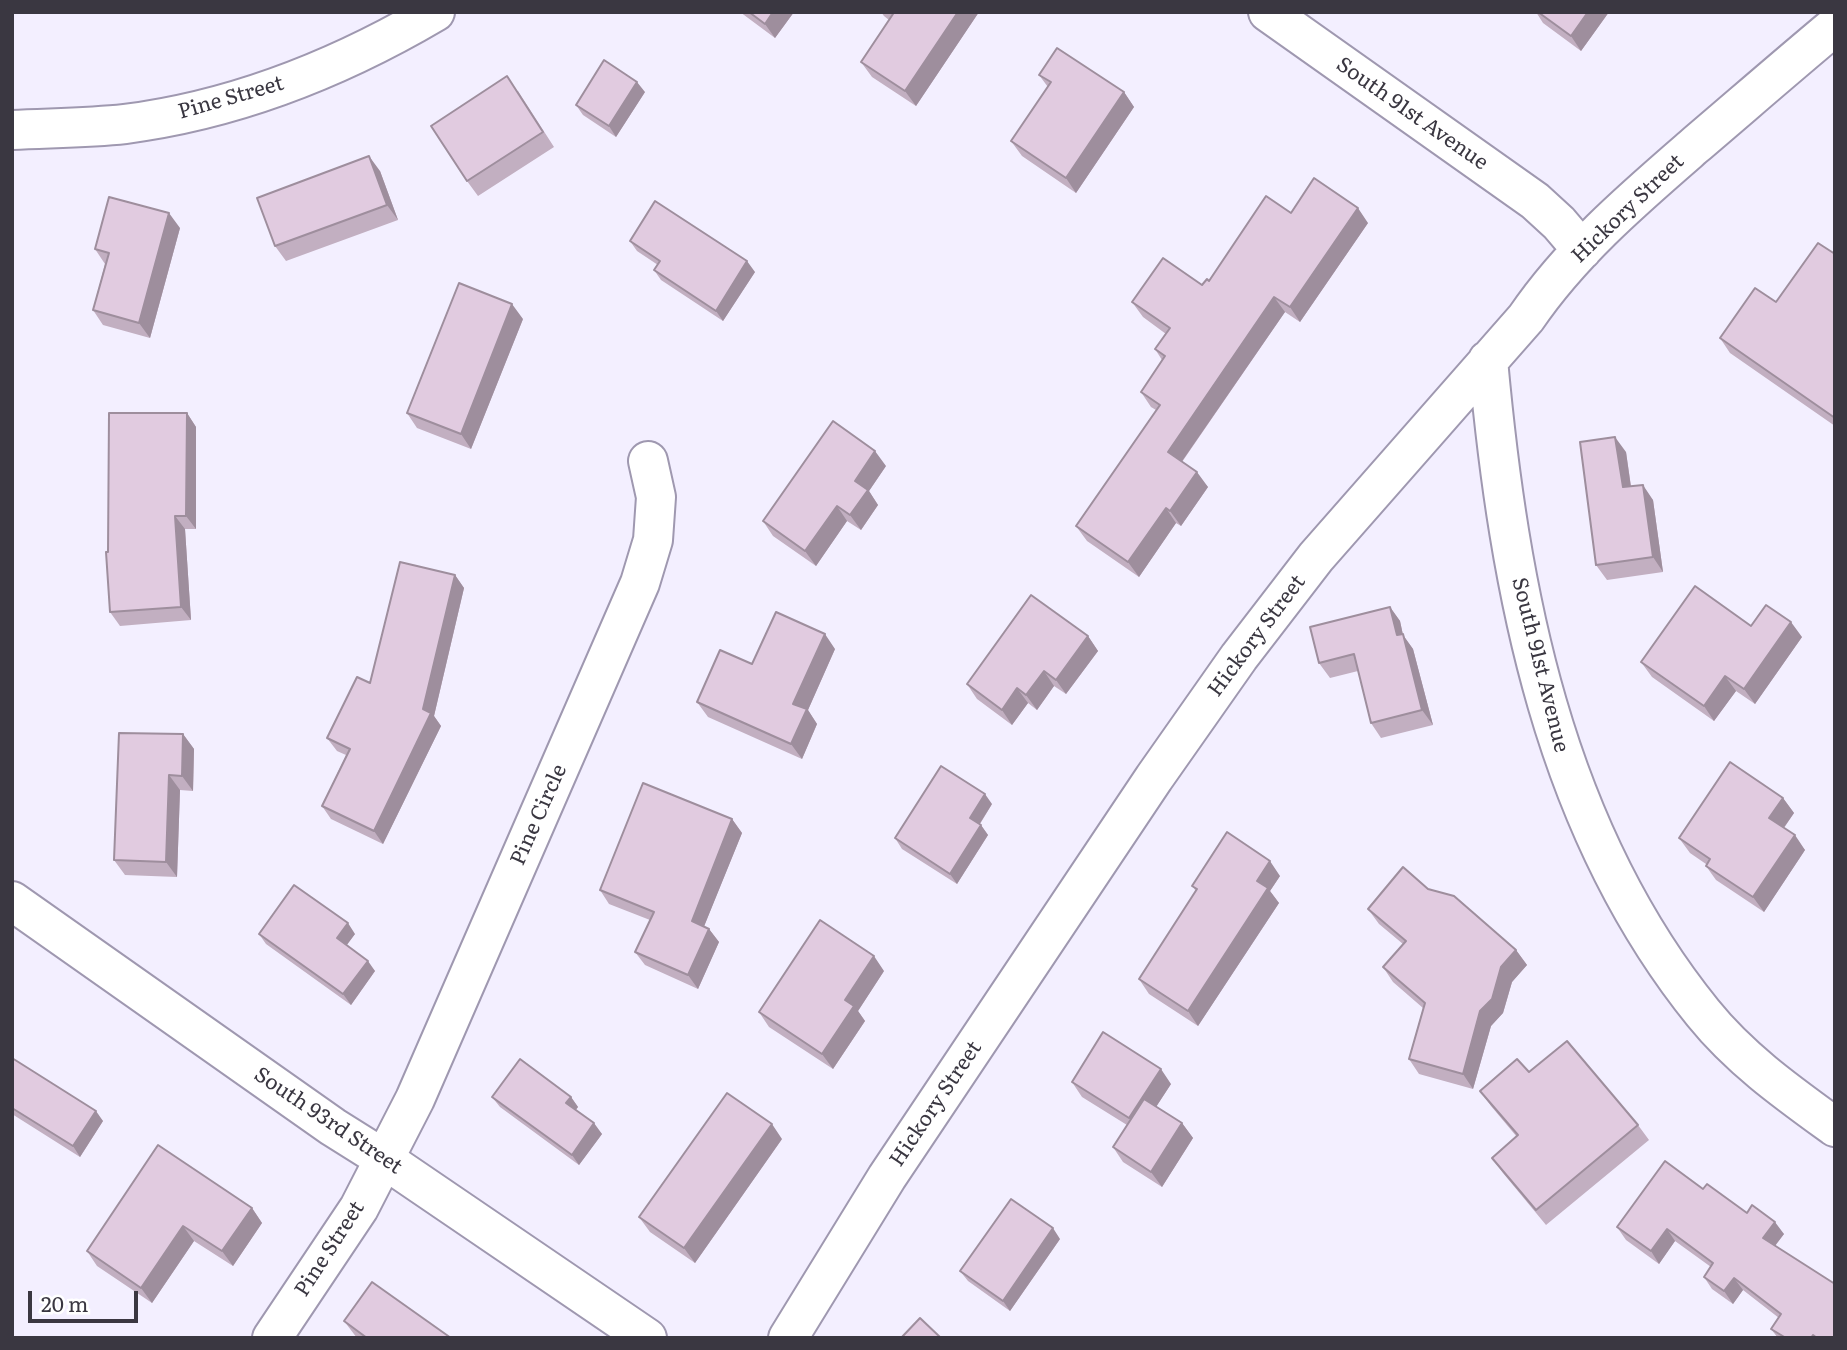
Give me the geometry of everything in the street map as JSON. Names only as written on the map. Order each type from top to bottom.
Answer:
[{"type":"street","name":"Pine Street","points":[[12,131],[124,124],[187,113],[240,99],[315,73],[392,37],[435,12]]},
{"type":"street","name":"South 91st Avenue","points":[[1268,12],[1535,201],[1582,250]]},
{"type":"street","name":"Hickory Street","points":[[788,1338],[887,1177],[1154,778],[1239,657],[1316,557],[1582,250],[1636,195],[1835,26]]},
{"type":"street","name":"South 91st Avenue","points":[[1488,360],[1498,464],[1517,579],[1545,699],[1564,761],[1588,821],[1615,879],[1647,935],[1703,1014],[1773,1081],[1835,1127]]},
{"type":"street","name":"Pine Circle","points":[[384,1159],[420,1086],[640,583],[653,540],[656,497],[649,461]]},
{"type":"street","name":"South 93rd Street","points":[[12,901],[333,1127],[646,1338]]},
{"type":"street","name":"Pine Street","points":[[272,1338],[359,1208],[384,1159]]},
{"type":"building","points":[[749,12],[773,12],[765,24]]},
{"type":"building","points":[[890,12],[958,12],[905,91],[861,62],[893,14]]},
{"type":"building","points":[[1538,12],[1588,12],[1571,36]]},
{"type":"building","points":[[1057,48],[1124,92],[1066,178],[1011,141],[1051,82],[1039,75]]},
{"type":"building","points":[[604,60],[637,82],[609,126],[576,105]]},
{"type":"building","points":[[507,76],[543,132],[467,181],[431,126]]},
{"type":"building","points":[[369,156],[387,205],[275,246],[257,198]]},
{"type":"building","points":[[1314,178],[1358,208],[1290,307],[1274,297],[1168,452],[1197,472],[1170,511],[1166,508],[1128,562],[1076,526],[1160,405],[1141,392],[1165,356],[1155,349],[1170,328],[1132,302],[1163,258],[1202,285],[1207,279],[1209,281],[1266,196],[1291,213]]},
{"type":"building","points":[[109,197],[169,213],[139,323],[93,310],[109,253],[95,249]]},
{"type":"building","points":[[655,201],[747,261],[716,311],[654,270],[660,261],[630,241]]},
{"type":"building","points":[[1818,243],[1835,254],[1835,418],[1720,338],[1755,288],[1776,302]]},
{"type":"building","points":[[459,283],[512,304],[461,434],[407,413]]},
{"type":"building","points":[[109,413],[187,413],[186,516],[175,516],[181,607],[110,612],[106,552]]},
{"type":"building","points":[[833,421],[875,451],[855,481],[868,490],[850,515],[837,506],[805,551],[763,521]]},
{"type":"building","points":[[1615,437],[1623,487],[1643,485],[1653,557],[1596,565],[1580,442]]},
{"type":"building","points":[[400,562],[455,575],[423,709],[431,713],[374,831],[322,806],[350,749],[327,738],[357,677],[370,683]]},
{"type":"building","points":[[1695,586],[1751,626],[1766,605],[1791,622],[1744,689],[1725,676],[1704,706],[1641,662]]},
{"type":"building","points":[[1031,595],[1088,636],[1056,680],[1044,671],[1026,695],[1017,688],[1002,710],[967,684]]},
{"type":"building","points":[[1390,607],[1397,635],[1403,634],[1422,710],[1371,723],[1354,654],[1319,663],[1310,627]]},
{"type":"building","points":[[776,612],[825,634],[793,704],[807,709],[791,744],[697,702],[720,650],[752,664]]},
{"type":"building","points":[[119,733],[183,734],[182,776],[169,775],[166,862],[114,860]]},
{"type":"building","points":[[1730,762],[1783,798],[1769,818],[1795,835],[1753,897],[1706,866],[1710,859],[1679,838]]},
{"type":"building","points":[[941,766],[985,794],[970,818],[981,825],[950,874],[895,838]]},
{"type":"building","points":[[643,783],[732,819],[692,921],[709,929],[688,975],[635,952],[654,912],[600,890]]},
{"type":"building","points":[[1227,832],[1270,861],[1257,881],[1268,888],[1188,1011],[1139,979],[1197,889],[1192,886]]},
{"type":"building","points":[[1403,867],[1428,889],[1454,896],[1516,950],[1501,967],[1492,999],[1480,1011],[1463,1074],[1409,1059],[1425,1003],[1383,967],[1406,941],[1368,909]]},
{"type":"building","points":[[294,885],[348,923],[337,938],[368,961],[343,994],[259,934]]},
{"type":"building","points":[[820,920],[874,956],[845,1000],[854,1006],[822,1054],[759,1012]]},
{"type":"building","points":[[1103,1032],[1161,1069],[1129,1118],[1072,1082]]},
{"type":"building","points":[[1567,1041],[1638,1125],[1536,1210],[1492,1158],[1518,1135],[1480,1091],[1517,1059],[1529,1072]]},
{"type":"building","points":[[12,1058],[96,1111],[73,1146],[12,1108]]},
{"type":"building","points":[[520,1059],[571,1097],[566,1103],[594,1123],[572,1155],[492,1097]]},
{"type":"building","points":[[727,1093],[772,1124],[684,1248],[639,1217]]},
{"type":"building","points":[[1144,1099],[1182,1123],[1151,1172],[1113,1147]]},
{"type":"building","points":[[158,1145],[252,1208],[222,1251],[183,1226],[141,1288],[87,1251]]},
{"type":"building","points":[[1665,1161],[1703,1189],[1707,1184],[1747,1213],[1752,1205],[1775,1222],[1763,1238],[1835,1284],[1835,1338],[1817,1338],[1813,1335],[1811,1338],[1786,1338],[1771,1329],[1781,1314],[1734,1278],[1724,1291],[1704,1277],[1713,1263],[1667,1229],[1651,1251],[1617,1227]]},
{"type":"building","points":[[1011,1199],[1053,1228],[1003,1301],[960,1271]]},
{"type":"building","points":[[372,1282],[451,1338],[367,1338],[344,1321]]},
{"type":"building","points":[[920,1318],[941,1338],[901,1338]]}]
